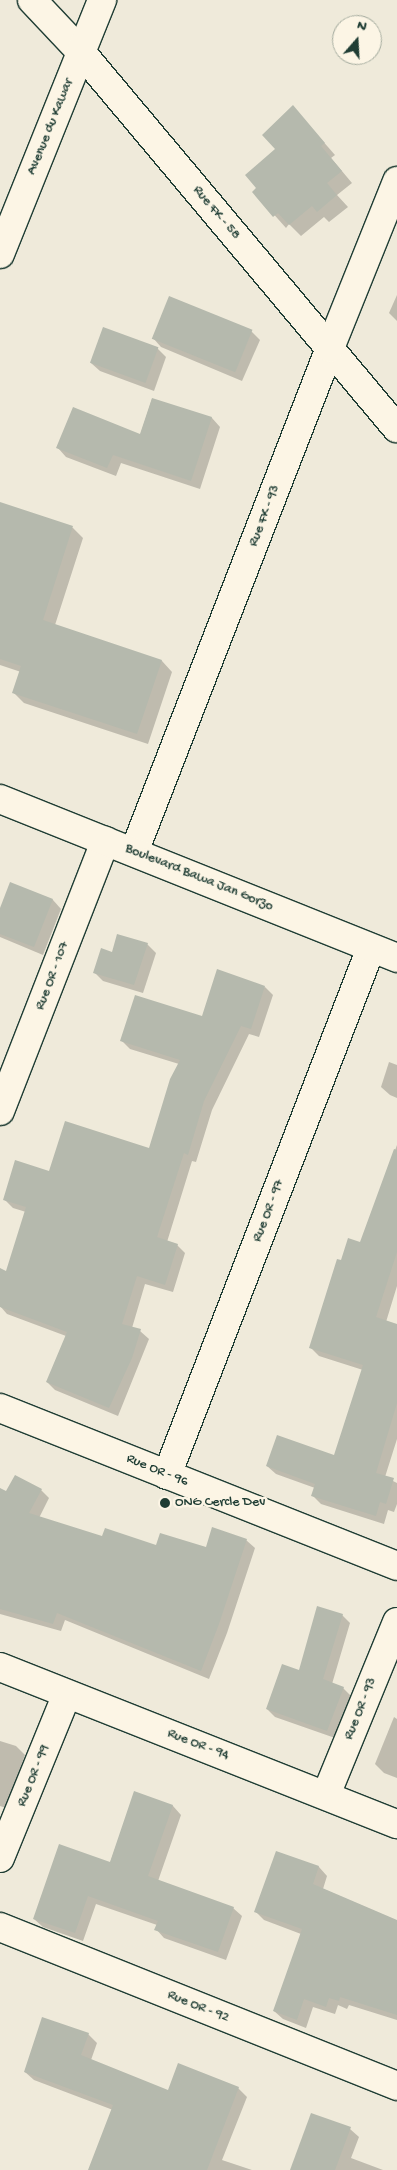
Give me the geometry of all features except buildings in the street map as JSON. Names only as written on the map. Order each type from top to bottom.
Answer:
[{"type":"street","name":"Rue FK - 58","points":[[32,0],[81,52],[397,428]]},
{"type":"street","name":"Avenue du Kawar","points":[[0,254],[102,0]]},
{"type":"street","name":"Rue FK - 93","points":[[134,852],[397,181]]},
{"type":"street","name":"Boulevard Bawa Jan Gorzo","points":[[0,799],[397,958]]},
{"type":"street","name":"Rue OR - 107","points":[[0,1111],[105,841]]},
{"type":"street","name":"Rue OR - 97","points":[[167,1475],[370,948]]},
{"type":"street","name":"Rue OR - 96","points":[[0,1408],[397,1566]]},
{"type":"street","name":"Rue OR - 93","points":[[326,1796],[397,1622]]},
{"type":"street","name":"Rue OR - 94","points":[[0,1667],[397,1824]]},
{"type":"street","name":"Rue OR - 99","points":[[0,1858],[67,1694]]},
{"type":"street","name":"Rue OR - 92","points":[[0,1927],[397,2086]]},
{"type":"place","name":"ONG Cercle Dev","points":[[165,1503]]}]
